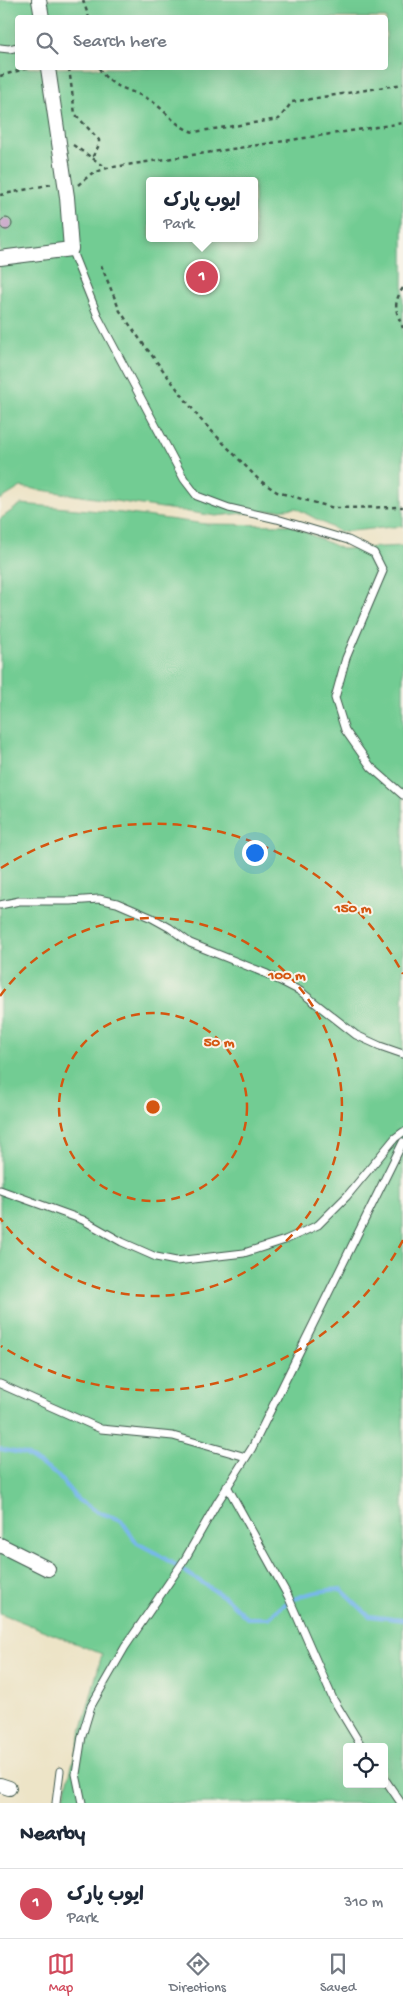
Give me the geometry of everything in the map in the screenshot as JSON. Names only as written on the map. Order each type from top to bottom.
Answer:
[{"type":"street","points":[[39,0],[42,15]]},
{"type":"street","points":[[0,258],[71,249],[67,197],[48,70]]},
{"type":"street","points":[[0,1545],[48,1568]]},
{"type":"lane","points":[[0,48],[15,48]]},
{"type":"lane","points":[[71,249],[99,318],[184,479],[197,496],[229,508],[277,518],[348,540],[374,553],[383,571],[346,658],[335,698],[345,730],[371,767],[403,795]]},
{"type":"lane","points":[[0,905],[19,901],[99,899],[118,903],[170,928],[190,943],[267,974],[300,991],[356,1035],[403,1054]]},
{"type":"lane","points":[[0,1190],[83,1220],[122,1242],[156,1257],[176,1261],[244,1253],[285,1240],[318,1226],[347,1196],[395,1138],[403,1132]]},
{"type":"lane","points":[[82,1803],[76,1774],[82,1736],[91,1706],[125,1647],[174,1576],[246,1457],[403,1142]]},
{"type":"lane","points":[[0,1384],[101,1429],[173,1436],[246,1457]]},
{"type":"lane","points":[[227,1486],[288,1596],[333,1699],[360,1743]]},
{"type":"lane","points":[[56,1803],[60,1771]]},
{"type":"lane","points":[[388,1784],[401,1803]]},
{"type":"path","points":[[82,0],[88,15]]},
{"type":"path","points":[[0,76],[21,70]]},
{"type":"path","points":[[69,70],[74,114],[99,140],[99,145],[92,158]]},
{"type":"path","points":[[101,70],[110,82],[121,89],[149,99],[184,128],[194,132],[279,119],[292,102],[403,84]]},
{"type":"path","points":[[67,197],[91,174],[107,168],[403,123]]},
{"type":"path","points":[[56,128],[68,142],[107,168]]},
{"type":"path","points":[[0,195],[64,182]]},
{"type":"path","points":[[101,266],[120,310],[144,345],[200,418],[259,480],[277,492],[334,508],[403,506]]},
{"type":"path","points":[[403,288],[397,298],[395,311],[403,328]]},
{"type":"green space","points":[[0,0],[403,0],[403,526],[340,532],[296,508],[216,516],[21,487],[0,500]]},
{"type":"green space","points":[[21,504],[122,513],[206,524],[290,525],[342,549],[403,546],[403,1803],[62,1803],[102,1654],[0,1613],[0,519]]},
{"type":"building","points":[[4,218],[8,218],[12,224],[8,230],[4,230],[0,226],[0,222]]},
{"type":"waterway","points":[[0,1449],[25,1454],[57,1475],[78,1500],[98,1512],[121,1520],[137,1543],[226,1598],[247,1618],[269,1618],[285,1604],[302,1596],[320,1591],[341,1589],[369,1616],[403,1620]]},
{"type":"place","name":"ایوب پارک","points":[[202,277]]}]
